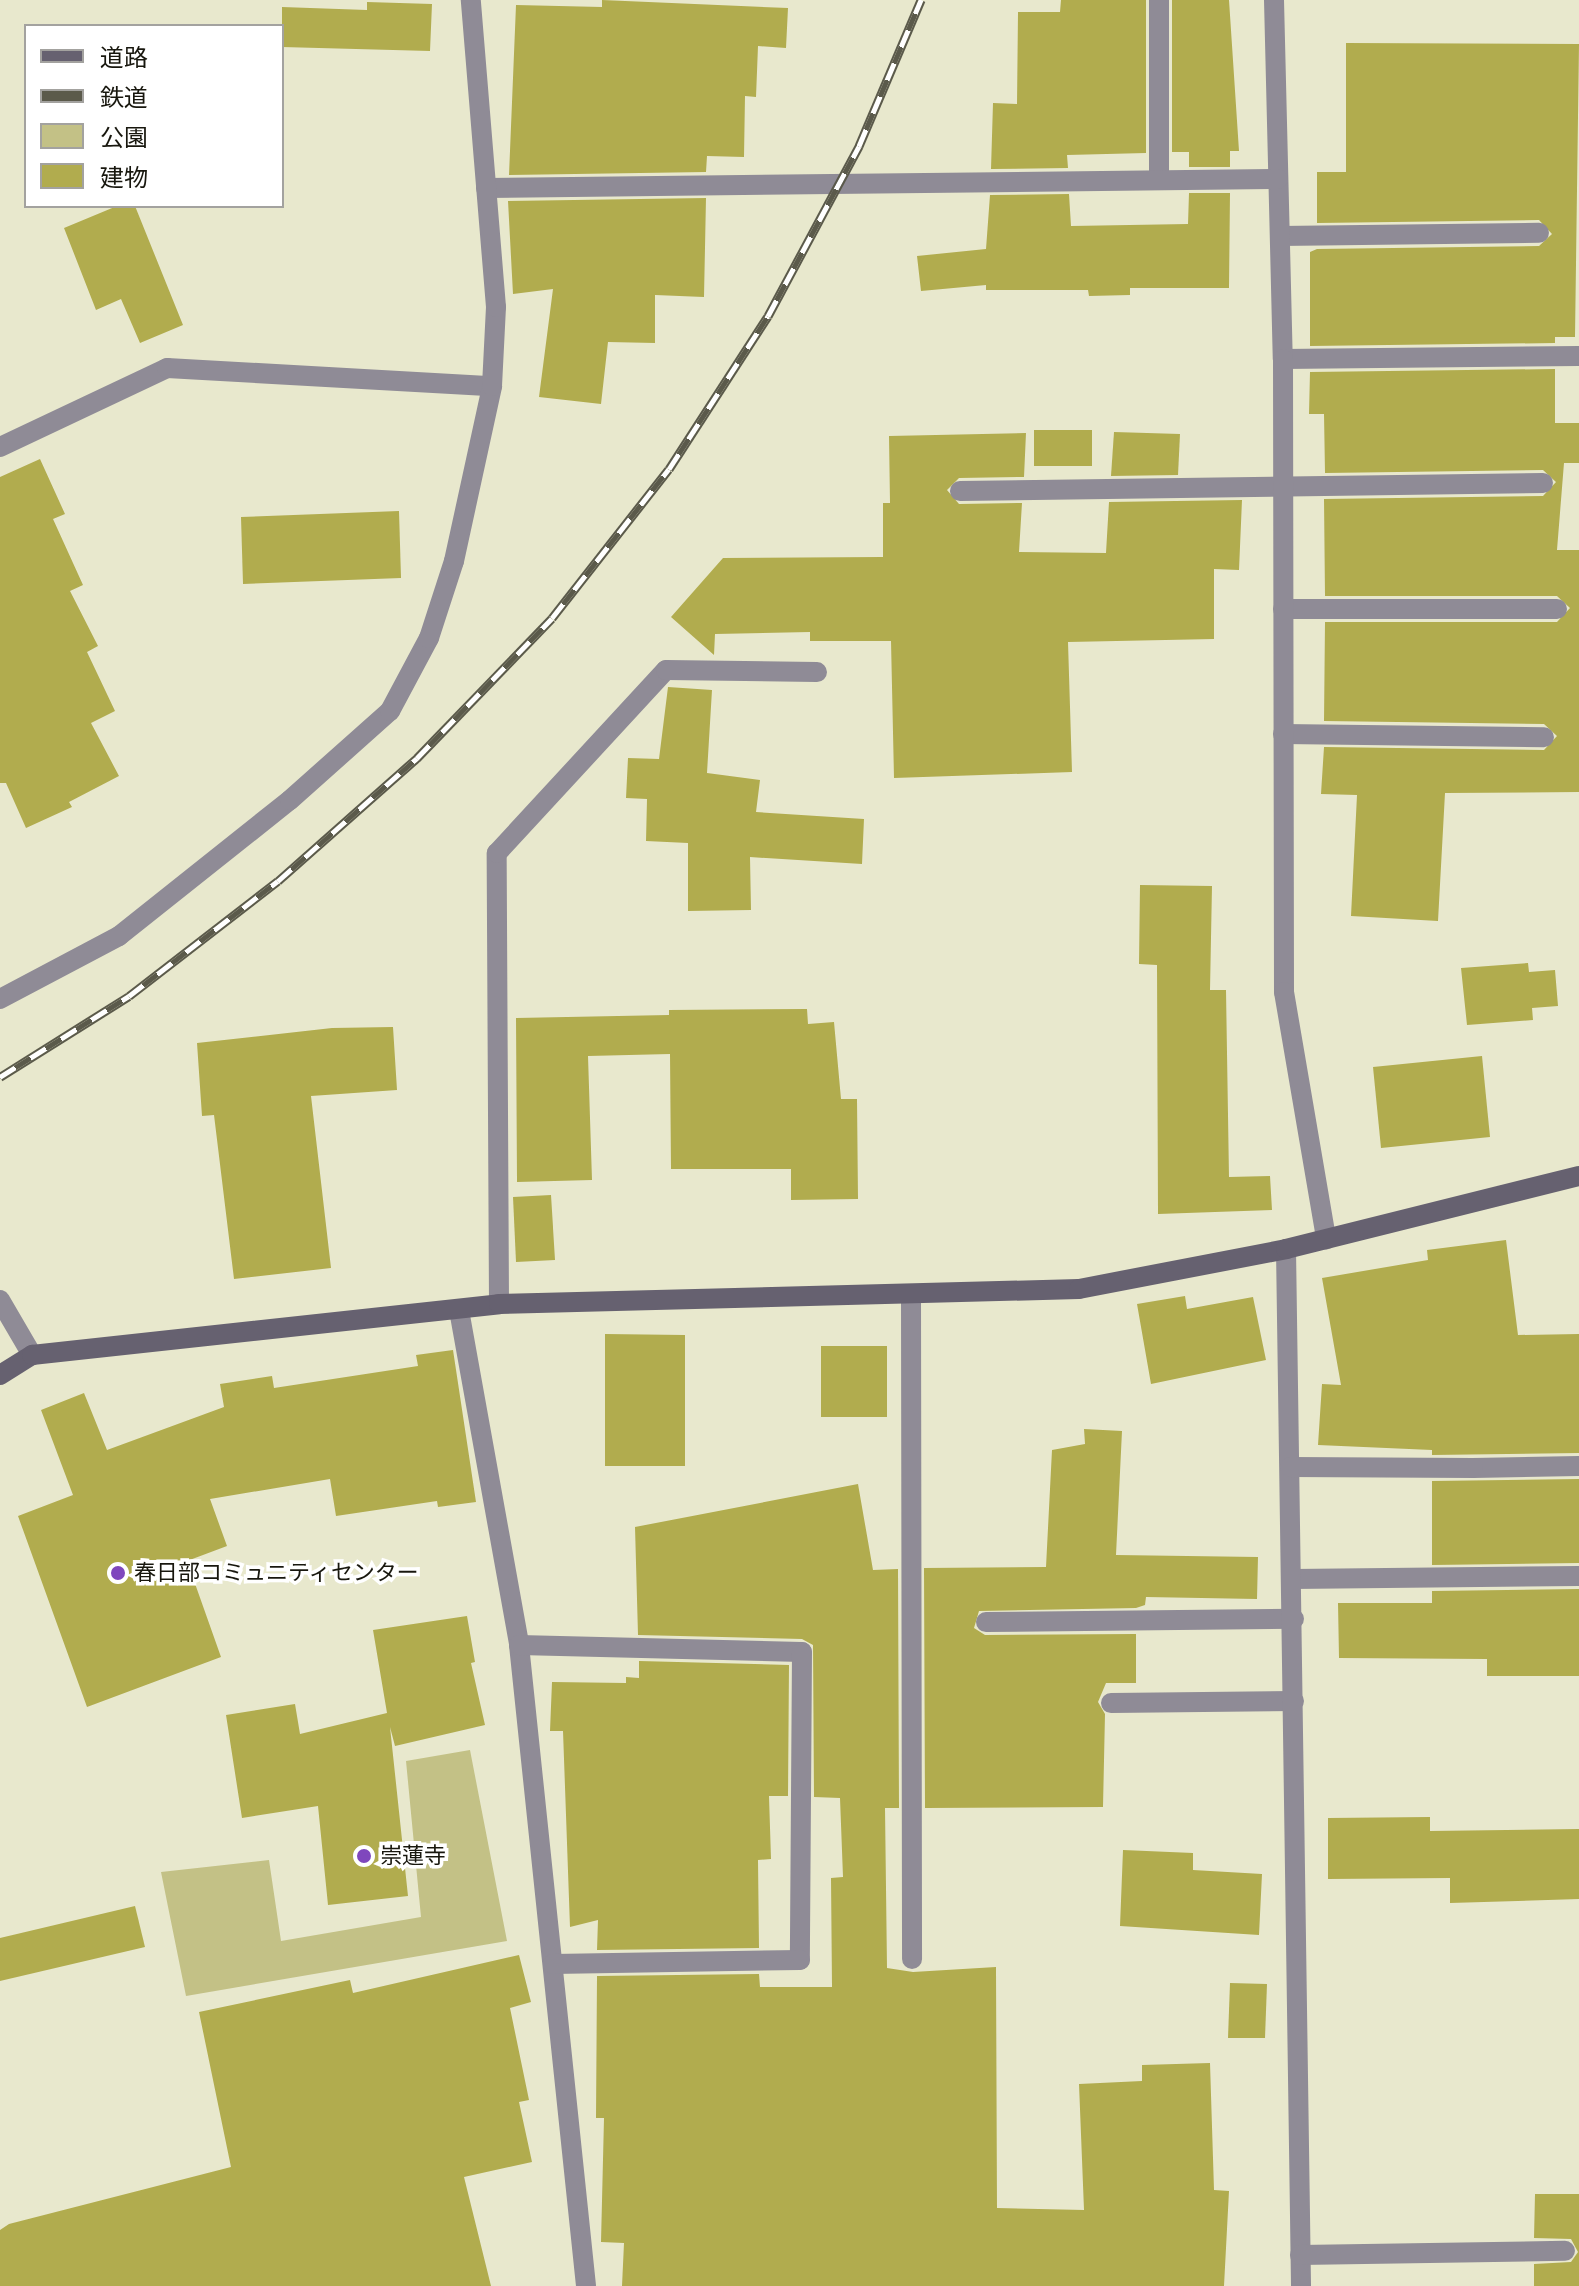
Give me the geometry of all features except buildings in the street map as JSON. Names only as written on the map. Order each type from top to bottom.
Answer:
[{"type":"street","points":[[0,999],[119,936],[290,800],[390,711],[429,638],[454,561],[492,386],[496,307],[471,0]]},
{"type":"street","points":[[1159,0],[1159,180]]},
{"type":"street","points":[[1274,0],[1283,359],[1284,992],[1326,1239]]},
{"type":"street","points":[[486,188],[1278,179]]},
{"type":"street","points":[[1280,236],[1539,233]]},
{"type":"street","points":[[1283,359],[1579,356]]},
{"type":"street","points":[[0,447],[167,368],[492,386]]},
{"type":"street","points":[[960,491],[1543,483]]},
{"type":"street","points":[[1283,609],[1557,609]]},
{"type":"street","points":[[499,1304],[497,853],[666,670],[817,672]]},
{"type":"street","points":[[1283,734],[1544,737]]},
{"type":"street","points":[[0,1375],[32,1355],[499,1304],[911,1296],[1079,1289],[1286,1249],[1579,1176]]},
{"type":"street","points":[[1286,1249],[1294,1619],[1301,2286]]},
{"type":"street","points":[[911,1296],[912,1959]]},
{"type":"street","points":[[0,1300],[32,1355]]},
{"type":"street","points":[[459,1310],[519,1645],[586,2286]]},
{"type":"street","points":[[1290,1467],[1579,1466]]},
{"type":"street","points":[[1293,1579],[1579,1576]]},
{"type":"street","points":[[986,1622],[1294,1619]]},
{"type":"street","points":[[519,1645],[802,1652],[800,1960],[553,1964]]},
{"type":"street","points":[[1111,1703],[1294,1701]]},
{"type":"street","points":[[1300,2255],[1565,2251]]},
{"type":"green space","points":[[470,1750],[507,1941],[186,1996],[161,1872],[269,1860],[281,1941],[421,1917],[406,1761]]},
{"type":"railway","points":[[0,1077],[129,996],[278,881],[417,758],[552,618],[669,469],[768,316],[859,146],[921,0]]},
{"type":"place","name":"春日部コミュニティセンター","points":[[118,1573]]},
{"type":"place","name":"崇蓮寺","points":[[364,1856]]}]
